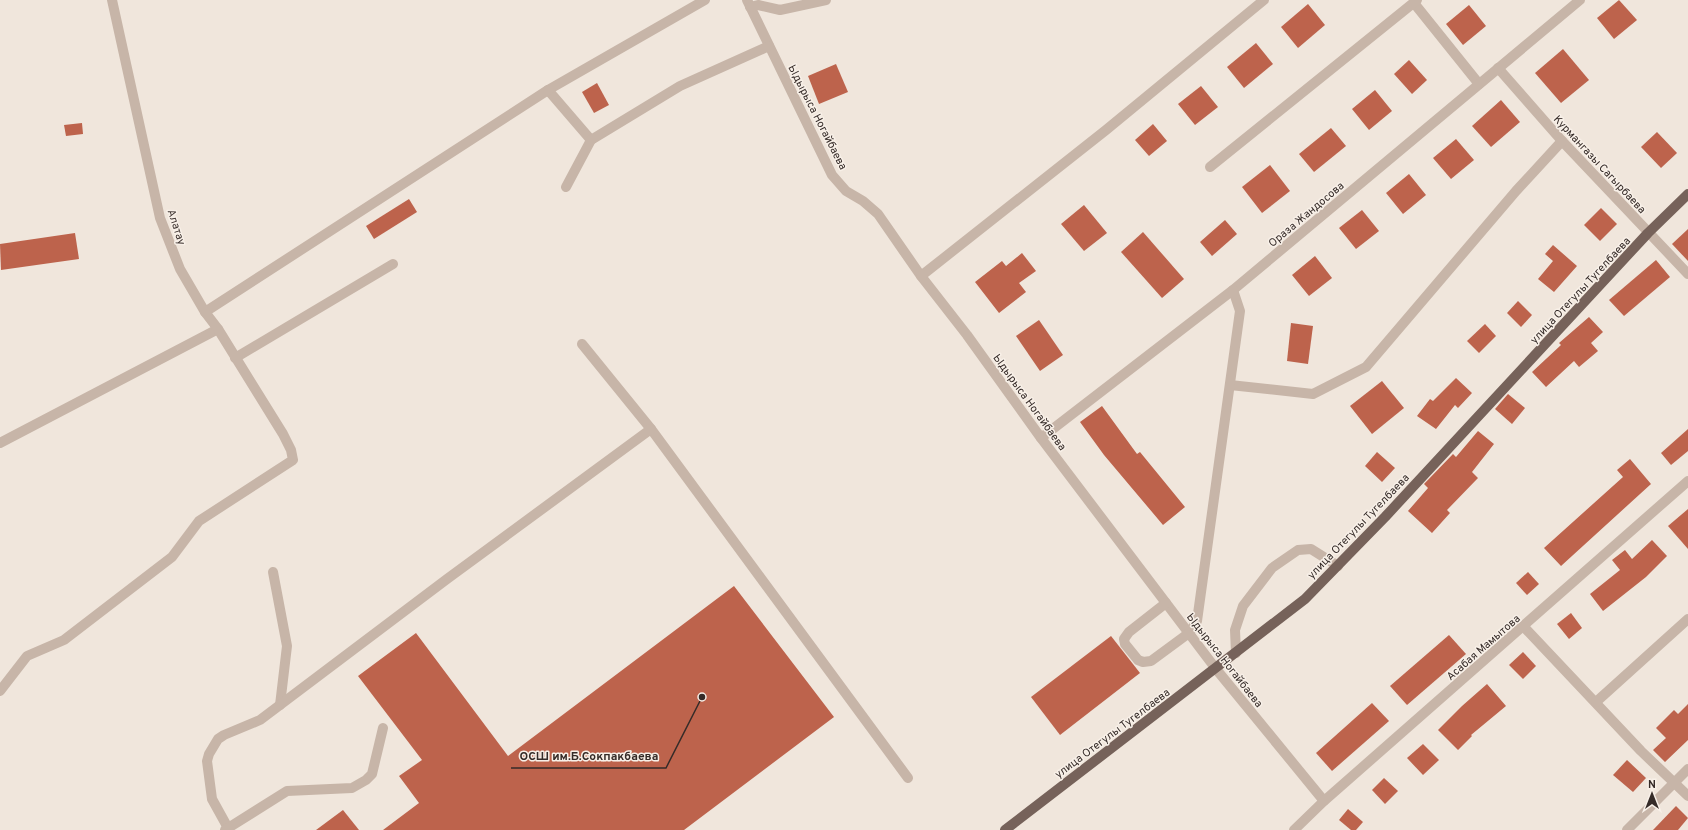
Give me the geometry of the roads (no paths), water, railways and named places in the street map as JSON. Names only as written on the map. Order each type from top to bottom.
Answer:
[{"type":"main road","name":"улица Отегулы Тугелбаева","points":[[1005,830],[1305,599],[1385,517],[1648,233],[1688,194]]},
{"type":"street","name":"Алатау","points":[[0,691],[27,656],[64,640],[172,557],[199,521],[293,460],[291,450],[283,434],[218,329],[205,312],[180,269],[160,218],[112,0]]},
{"type":"street","points":[[205,312],[548,90],[705,0]]},
{"type":"street","points":[[749,3],[780,10],[826,0]]},
{"type":"street","points":[[921,276],[1106,130],[1264,0]]},
{"type":"street","name":"Ораза Жандосова","points":[[1041,438],[1233,290],[1580,0]]},
{"type":"street","points":[[1210,166],[1416,1],[1479,84]]},
{"type":"street","name":"Ыдырыса Ногайбаева","points":[[749,3],[832,175],[846,191],[863,201],[878,214],[921,276],[967,335],[1041,438],[1216,669],[1324,801]]},
{"type":"street","points":[[566,187],[591,140],[680,86],[769,46]]},
{"type":"street","name":"Курмангазы Сагырбаева","points":[[1498,68],[1562,141],[1688,274]]},
{"type":"street","points":[[548,90],[591,140]]},
{"type":"street","points":[[1230,385],[1313,394],[1366,368],[1516,191],[1562,141]]},
{"type":"street","points":[[235,358],[393,264]]},
{"type":"street","points":[[1166,603],[1129,632],[1124,639],[1125,644],[1138,660],[1143,662],[1152,661],[1189,633],[1197,621],[1240,311],[1233,290]]},
{"type":"street","points":[[0,443],[218,329]]},
{"type":"street","points":[[582,344],[651,429],[908,778]]},
{"type":"street","points":[[383,728],[372,774],[358,786],[352,788],[288,792],[226,829],[212,799],[207,761],[209,754],[218,739],[260,720],[651,429]]},
{"type":"street","name":"Асабая Мамытова","points":[[1294,830],[1324,801],[1524,627],[1688,481]]},
{"type":"street","points":[[1236,653],[1235,630],[1243,606],[1272,568],[1298,550],[1310,549],[1338,566]]},
{"type":"street","points":[[273,572],[288,646],[280,705]]},
{"type":"street","points":[[1596,702],[1688,619]]},
{"type":"street","points":[[1524,627],[1641,751],[1688,796]]},
{"type":"street","points":[[1627,830],[1688,769]]},
{"type":"place","name":"ОСШ им.Б.Сокпакбаева","points":[[702,697]]}]
